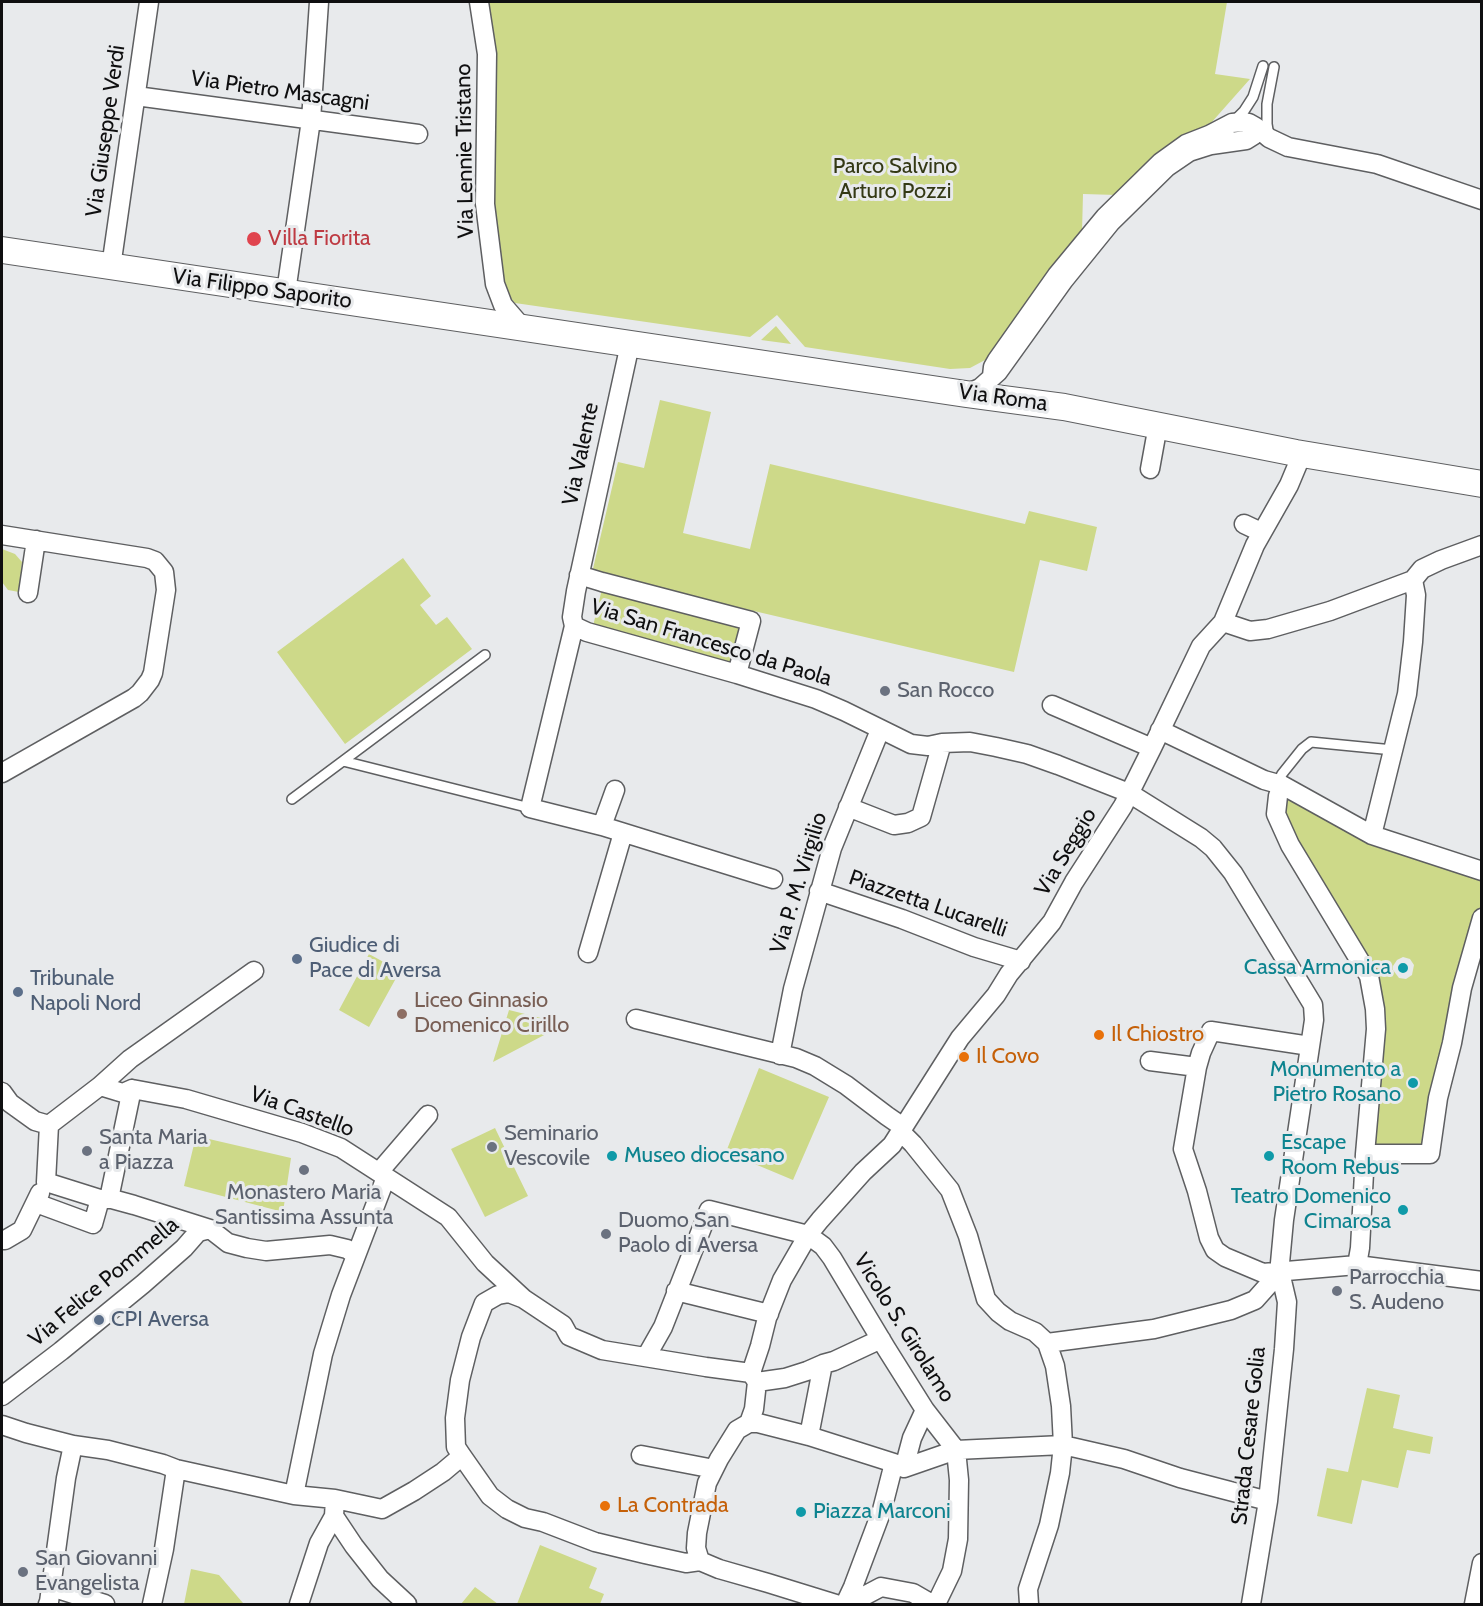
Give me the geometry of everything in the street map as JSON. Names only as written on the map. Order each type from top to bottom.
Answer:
[{"type":"street","name":"Via Giuseppe Verdi","points":[[111,267],[149,2]]},
{"type":"street","points":[[286,292],[311,120],[319,2]]},
{"type":"street","name":"Via Lennie Tristano","points":[[479,2],[487,54],[486,204],[495,284],[504,304],[522,327]]},
{"type":"street","name":"Via Pietro Mascagni","points":[[136,96],[418,134]]},
{"type":"street","points":[[1210,140],[1232,123],[1244,122],[1288,147],[1377,164],[1482,200]]},
{"type":"street","points":[[966,394],[980,387],[992,376],[997,360],[1057,274],[1105,217],[1161,162],[1186,144],[1210,140],[1246,140],[1262,133]]},
{"type":"street","name":"Via Filippo Saporito","points":[[2,250],[522,327]]},
{"type":"street","name":"Via Roma","points":[[522,327],[1064,407],[1302,454],[1482,484]]},
{"type":"street","name":"Via Valente","points":[[579,575],[630,344]]},
{"type":"street","points":[[1150,469],[1158,425]]},
{"type":"street","name":"Via Seggio","points":[[749,1422],[754,1409],[754,1377],[760,1346],[782,1280],[808,1235],[820,1220],[892,1145],[960,1038],[1052,922],[1129,794],[1201,646],[1223,622],[1261,532],[1289,485],[1302,454]]},
{"type":"street","points":[[1244,524],[1261,532]]},
{"type":"street","points":[[2,535],[147,558],[155,561],[164,572],[166,590],[153,673],[140,693],[3,769]]},
{"type":"street","points":[[28,594],[36,540]]},
{"type":"street","points":[[1372,835],[1407,694],[1413,642],[1414,587],[1422,569],[1482,545]]},
{"type":"street","points":[[579,575],[751,621],[737,674]]},
{"type":"street","name":"Via San Francesco da Paola","points":[[579,575],[572,617],[574,626],[587,632],[737,674],[816,699],[911,744],[928,746],[970,742],[1027,754],[1129,794]]},
{"type":"street","points":[[1223,622],[1250,631],[1269,629],[1414,587]]},
{"type":"street","points":[[574,626],[530,807],[602,826],[772,879]]},
{"type":"street","points":[[1052,705],[1152,748]]},
{"type":"street","name":"Via P. M. Virgilio","points":[[780,1055],[793,989],[832,848],[880,730]]},
{"type":"street","points":[[1160,730],[1263,780],[1282,784],[1372,835],[1482,871]]},
{"type":"street","points":[[848,807],[894,825],[908,823],[921,817],[942,743]]},
{"type":"street","points":[[1282,784],[1276,814],[1290,844],[1369,976],[1375,1009],[1376,1029],[1357,1265]]},
{"type":"street","points":[[602,826],[615,790]]},
{"type":"street","name":"Strada Cesare Golia","points":[[1129,794],[1158,810],[1213,848],[1233,873],[1313,1005],[1314,1020],[1284,1220],[1280,1272],[1287,1302],[1284,1349],[1268,1501],[1251,1605]]},
{"type":"street","points":[[588,953],[623,833]]},
{"type":"street","name":"Piazzetta Lucarelli","points":[[819,891],[1021,961]]},
{"type":"street","points":[[1365,1154],[1430,1154],[1438,1098],[1452,1043],[1462,988],[1482,918]]},
{"type":"street","points":[[2,1239],[5,1240],[22,1230],[46,1182],[49,1125],[100,1086],[130,1059],[254,971]]},
{"type":"street","points":[[636,1019],[796,1058],[815,1066],[846,1085],[902,1129],[950,1190],[968,1236],[986,1299],[1004,1317],[1035,1332],[1047,1343],[1055,1366],[1061,1406],[1063,1445],[1060,1473],[1049,1525],[1028,1590],[1029,1605]]},
{"type":"street","points":[[1310,1046],[1211,1031],[1197,1067],[1183,1149],[1209,1238],[1215,1250],[1225,1257],[1263,1273],[1357,1265],[1482,1281]]},
{"type":"street","points":[[1150,1061],[1197,1067]]},
{"type":"street","name":"Via Castello","points":[[100,1086],[123,1094],[132,1089],[186,1099],[302,1133],[341,1148],[448,1217],[485,1263],[524,1299],[563,1325],[569,1336],[602,1350],[754,1377],[785,1378],[834,1361],[881,1339]]},
{"type":"street","points":[[36,1203],[93,1224],[110,1194],[132,1089]]},
{"type":"street","points":[[2,1092],[10,1103],[35,1121],[49,1125]]},
{"type":"street","points":[[294,1495],[323,1354],[382,1175],[428,1115]]},
{"type":"street","points":[[46,1182],[210,1229],[228,1243],[247,1248],[266,1251],[330,1245],[347,1249],[356,1255]]},
{"type":"street","points":[[646,1358],[663,1327],[709,1210],[808,1235]]},
{"type":"street","name":"Via Felice Pommella","points":[[2,1396],[61,1352],[143,1284],[184,1248],[198,1232],[210,1229]]},
{"type":"street","name":"Vicolo S. Girolamo","points":[[808,1235],[823,1246],[832,1258],[925,1410],[956,1450]]},
{"type":"street","points":[[1047,1343],[1154,1329],[1231,1310],[1255,1300],[1280,1272]]},
{"type":"street","points":[[676,1292],[769,1314]]},
{"type":"street","points":[[524,1299],[509,1293],[498,1295],[484,1304],[471,1337],[460,1380],[455,1418],[456,1447],[490,1496],[507,1509],[525,1518],[543,1522],[595,1542],[686,1563],[700,1561],[836,1605]]},
{"type":"street","points":[[809,1436],[823,1364]]},
{"type":"street","points":[[847,1605],[899,1466],[925,1410]]},
{"type":"street","points":[[700,1561],[696,1548],[697,1533],[707,1483],[737,1430],[749,1422],[758,1422],[809,1436],[899,1466],[956,1450],[1063,1445],[1124,1459],[1180,1478],[1268,1501]]},
{"type":"street","points":[[2,1425],[73,1445],[108,1450],[176,1469],[294,1495],[334,1508],[382,1509],[443,1472],[462,1456]]},
{"type":"street","points":[[73,1445],[66,1478],[50,1596],[105,1605]]},
{"type":"street","points":[[847,1605],[881,1587],[913,1593],[934,1605],[952,1571],[958,1539],[959,1480],[956,1450]]},
{"type":"street","points":[[641,1455],[714,1469]]},
{"type":"street","points":[[152,1605],[164,1549],[176,1469]]},
{"type":"street","points":[[299,1605],[319,1543],[334,1508]]},
{"type":"street","points":[[334,1508],[354,1546],[380,1579],[407,1605]]},
{"type":"street","points":[[1474,1605],[1482,1563]]},
{"type":"lane","points":[[1232,123],[1253,97],[1263,66]]},
{"type":"lane","points":[[1262,133],[1267,124],[1274,67]]},
{"type":"lane","points":[[292,799],[485,655]]},
{"type":"lane","points":[[1282,784],[1279,780],[1282,774],[1302,749],[1311,742],[1394,750]]},
{"type":"lane","points":[[343,761],[530,807]]},
{"type":"green space","name":"Parco Salvino Arturo Pozzi","points":[[489,2],[1227,2],[1215,74],[1250,79],[1203,132],[1117,195],[1083,194],[1082,232],[985,360],[970,368],[950,369],[805,347],[777,315],[750,337],[515,303],[508,295],[502,281],[494,203],[485,9]]},
{"type":"green space","points":[[776,326],[791,344],[761,340]]},
{"type":"green space","points":[[660,400],[711,412],[683,533],[750,549],[770,464],[1025,524],[1029,511],[1097,527],[1087,571],[1040,560],[1014,672],[592,573],[618,462],[644,468]]},
{"type":"green space","points":[[2,549],[15,554],[22,562],[19,592],[8,590],[2,582]]},
{"type":"green space","points":[[403,558],[431,596],[420,605],[436,625],[447,617],[472,649],[345,744],[277,652]]},
{"type":"green space","points":[[602,589],[743,626],[732,667],[592,630]]},
{"type":"green space","points":[[1288,794],[1481,873],[1481,907],[1460,987],[1428,1152],[1371,1152],[1379,1013],[1289,831],[1282,798]],"holes":[[[1403,957],[1410,959],[1414,965],[1412,975],[1406,979],[1399,978],[1393,966]]]},
{"type":"green space","points":[[369,954],[400,971],[369,1027],[339,1010]]},
{"type":"green space","points":[[509,1010],[565,1024],[493,1062]]},
{"type":"green space","points":[[759,1068],[829,1097],[793,1180],[726,1152]]},
{"type":"green space","points":[[495,1128],[528,1196],[485,1217],[451,1149]]},
{"type":"green space","points":[[196,1136],[291,1158],[283,1212],[184,1186]]},
{"type":"green space","points":[[1367,1388],[1400,1395],[1393,1428],[1433,1437],[1430,1454],[1407,1450],[1398,1488],[1362,1480],[1352,1524],[1317,1516],[1327,1468],[1348,1472]]},
{"type":"green space","points":[[540,1545],[597,1568],[589,1588],[604,1594],[600,1604],[517,1604]]},
{"type":"green space","points":[[191,1569],[219,1575],[243,1603],[184,1604]]},
{"type":"green space","points":[[475,1587],[498,1604],[461,1604]]},
{"type":"place","name":"Villa Fiorita","points":[[254,239]]},
{"type":"place","name":"San Rocco","points":[[885,691]]},
{"type":"place","name":"Giudice di Pace di Aversa","points":[[297,959]]},
{"type":"place","name":"Cassa Armonica","points":[[1403,968]]},
{"type":"place","name":"Tribunale Napoli Nord","points":[[18,992]]},
{"type":"place","name":"Liceo Ginnasio Domenico Cirillo","points":[[402,1014]]},
{"type":"place","name":"Il Chiostro","points":[[1099,1035]]},
{"type":"place","name":"Il Covo","points":[[964,1057]]},
{"type":"place","name":"Monumento a Pietro Rosano","points":[[1413,1083]]},
{"type":"place","name":"Seminario Vescovile","points":[[492,1147]]},
{"type":"place","name":"Santa Maria a Piazza","points":[[87,1151]]},
{"type":"place","name":"Museo diocesano","points":[[612,1156]]},
{"type":"place","name":"Escape Room Rebus","points":[[1269,1156]]},
{"type":"place","name":"Monastero Maria Santissima Assunta","points":[[304,1170]]},
{"type":"place","name":"Teatro Domenico Cimarosa","points":[[1403,1210]]},
{"type":"place","name":"Duomo San Paolo di Aversa","points":[[606,1234]]},
{"type":"place","name":"Parrocchia S. Audeno","points":[[1337,1291]]},
{"type":"place","name":"CPI Aversa","points":[[99,1320]]},
{"type":"place","name":"La Contrada","points":[[605,1506]]},
{"type":"place","name":"Piazza Marconi","points":[[801,1512]]},
{"type":"place","name":"San Giovanni Evangelista","points":[[23,1572]]}]
